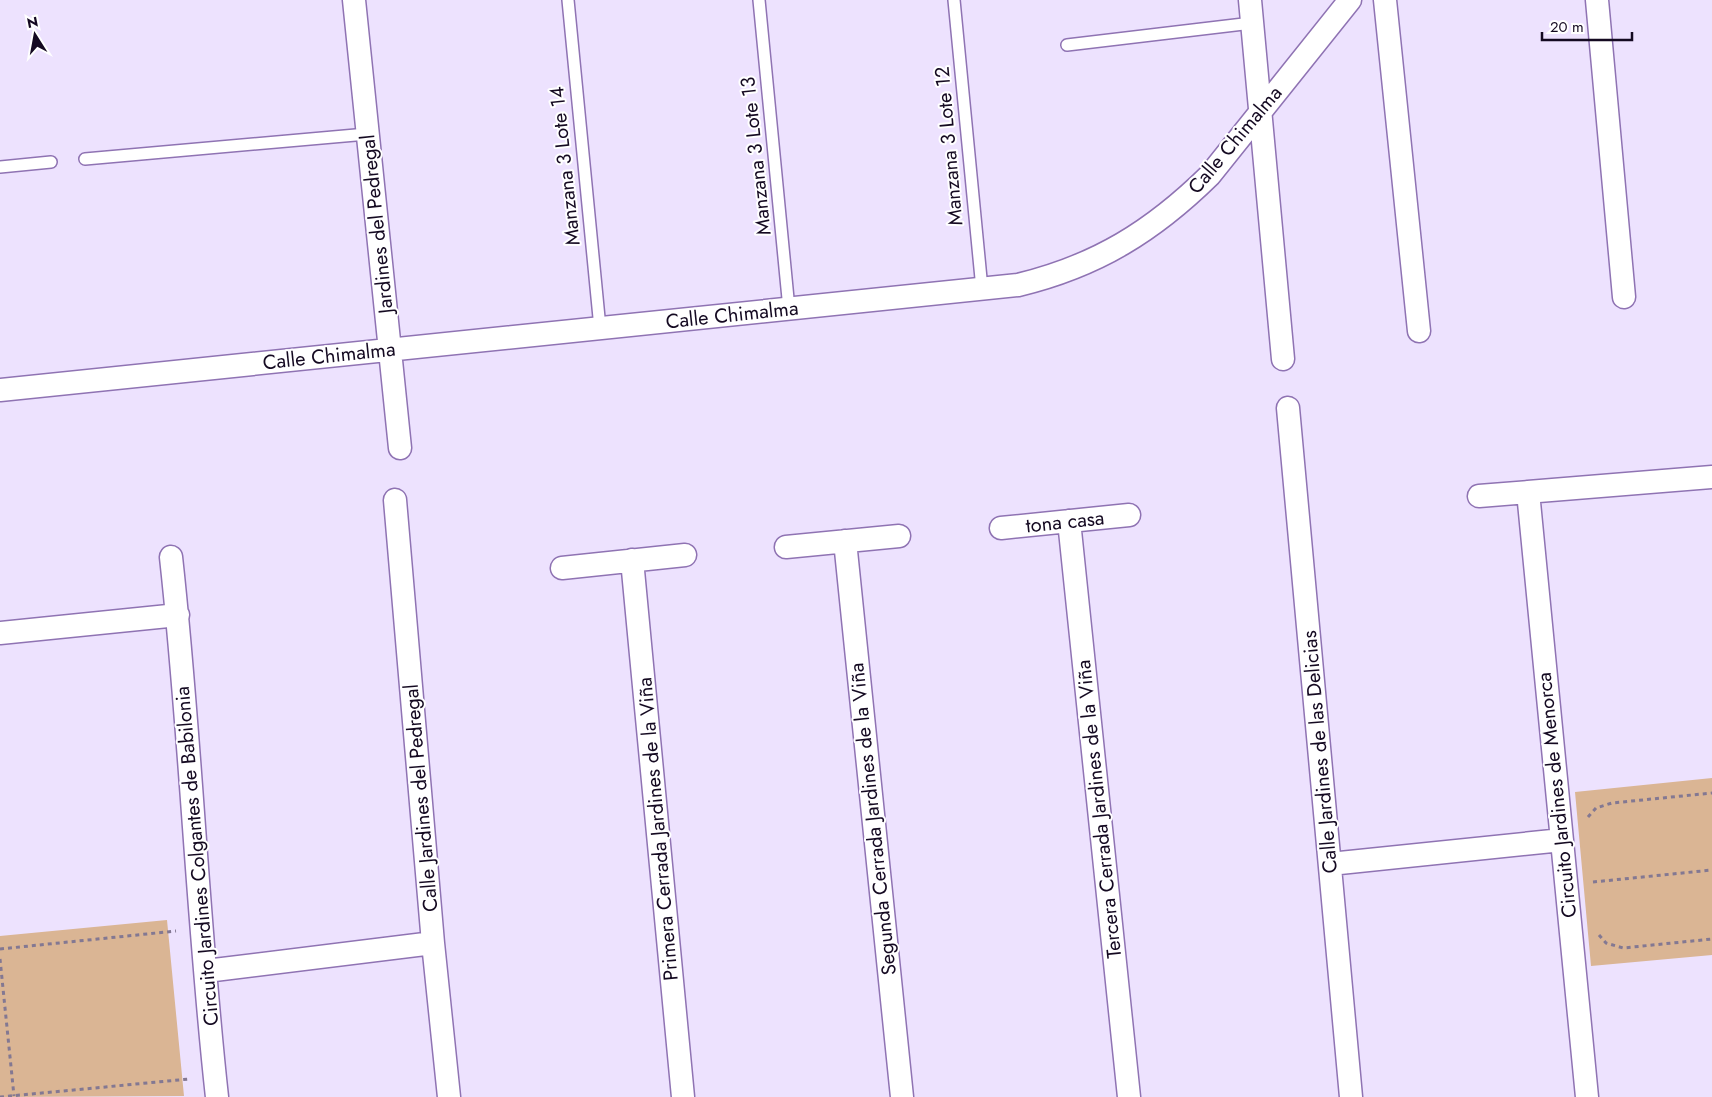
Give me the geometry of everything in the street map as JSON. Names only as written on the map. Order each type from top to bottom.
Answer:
[{"type":"street","name":"Jardines del Pedregal","points":[[354,0],[400,448]]},
{"type":"street","points":[[1250,0],[1283,358]]},
{"type":"street","name":"Calle Chimalma","points":[[0,390],[982,289],[1018,285],[1050,277],[1083,265],[1122,245],[1154,224],[1186,199],[1210,175],[1350,0]]},
{"type":"street","points":[[1385,0],[1420,331]]},
{"type":"street","points":[[1597,0],[1624,297]]},
{"type":"street","name":"Calle Jardines de las Delicias","points":[[1288,408],[1351,1097]]},
{"type":"street","points":[[1479,496],[1712,477]]},
{"type":"street","name":"Circuito Jardines de Menorca","points":[[1528,492],[1586,1097]]},
{"type":"street","name":"Calle Jardines del Pedregal","points":[[395,500],[449,1097]]},
{"type":"street","name":"tona casa","points":[[1002,528],[1129,515]]},
{"type":"street","name":"Tercera Cerrada Jardines de la Viña","points":[[1069,521],[1130,1097]]},
{"type":"street","points":[[786,547],[898,536]]},
{"type":"street","name":"Segunda Cerrada Jardines de la Viña","points":[[845,541],[902,1097]]},
{"type":"street","points":[[562,568],[685,555]]},
{"type":"street","name":"Circuito Jardines Colgantes de Babilonia","points":[[171,557],[178,615],[216,1087]]},
{"type":"street","name":"Primera Cerrada Jardines de la Viña","points":[[632,560],[683,1097]]},
{"type":"street","points":[[0,633],[178,615]]},
{"type":"street","points":[[1330,864],[1562,840]]},
{"type":"street","points":[[206,971],[434,943]]},
{"type":"lane","name":"Manzana 3 Lote 14","points":[[568,0],[600,328]]},
{"type":"lane","name":"Manzana 3 Lote 13","points":[[759,0],[789,309]]},
{"type":"lane","name":"Manzana 3 Lote 12","points":[[954,0],[982,289]]},
{"type":"lane","points":[[1067,45],[1252,23]]},
{"type":"lane","points":[[85,159],[367,134]]},
{"type":"lane","points":[[0,167],[51,162]]},
{"type":"path","points":[[1584,820],[1596,808],[1612,803],[1712,793]]},
{"type":"path","points":[[1590,874],[1591,883],[1712,870]]},
{"type":"path","points":[[0,949],[202,928]]},
{"type":"path","points":[[1595,930],[1606,943],[1623,948],[1712,939]]},
{"type":"path","points":[[0,959],[14,1096]]},
{"type":"path","points":[[0,1097],[216,1087]]},
{"type":"shaded area","points":[[1712,778],[1712,955],[1591,966],[1575,792]]},
{"type":"shaded area","points":[[167,920],[184,1096],[0,1097],[0,936]]}]
